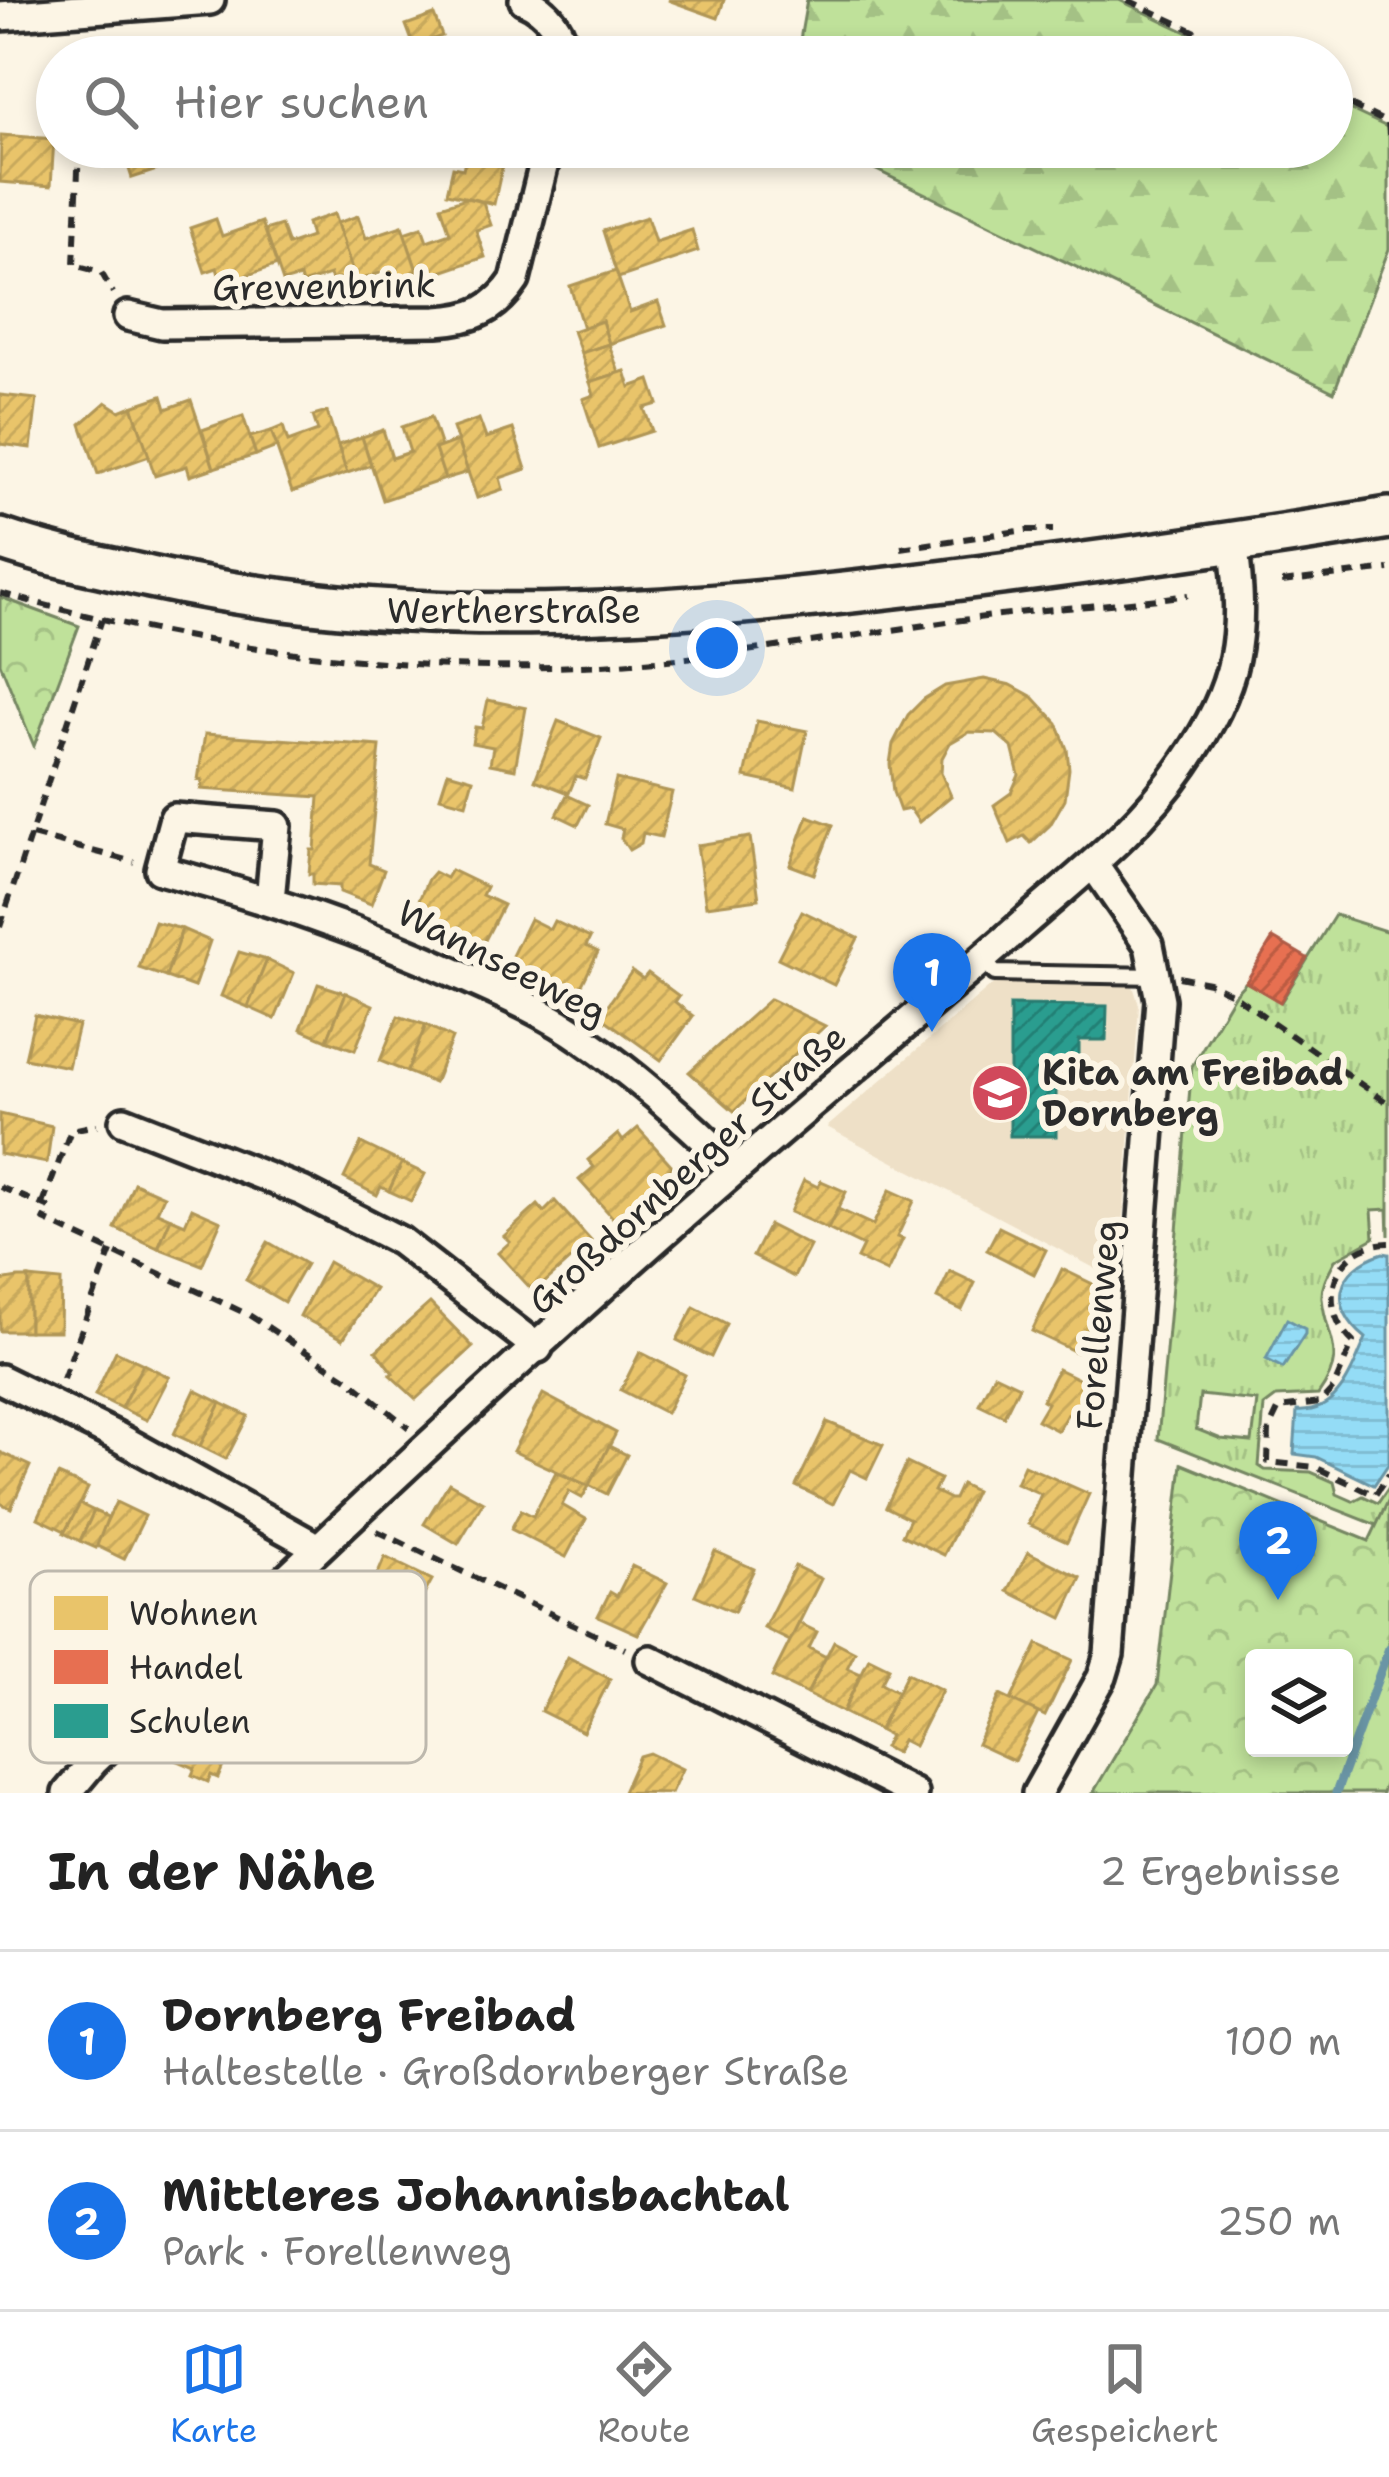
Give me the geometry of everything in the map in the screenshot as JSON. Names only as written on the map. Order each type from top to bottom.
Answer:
[{"type":"main road","name":"Wertherstraße","points":[[0,539],[71,560],[221,592],[414,614],[520,616],[763,602],[1389,518]]},
{"type":"street","points":[[0,16],[210,0]]},
{"type":"street","points":[[524,0],[538,6],[559,36]]},
{"type":"street","name":"Grewenbrink","points":[[128,316],[162,324],[437,321],[481,314],[502,298],[514,280],[543,168]]},
{"type":"street","name":"Großdornberger Straße","points":[[294,1571],[736,1169],[1144,817],[1184,765],[1232,676],[1240,628],[1233,542]]},
{"type":"street","points":[[160,870],[174,818],[277,826],[270,900]]},
{"type":"street","name":"Forellenweg","points":[[1037,1793],[1102,1677],[1109,1654],[1160,1000],[1149,945],[1093,865]]},
{"type":"street","name":"Wannseeweg","points":[[160,870],[370,934],[502,994],[581,1036],[676,1111],[736,1169]]},
{"type":"street","points":[[124,1121],[302,1191],[400,1241],[538,1348]]},
{"type":"street","points":[[0,1378],[318,1548]]},
{"type":"street","points":[[650,1660],[914,1793]]},
{"type":"street","name":"Großdornberger Straße","points":[[67,1793],[93,1763]]},
{"type":"lane","points":[[983,959],[995,973],[1158,976]]},
{"type":"path","points":[[1128,0],[1204,36]]},
{"type":"path","points":[[1353,106],[1388,123],[1389,135]]},
{"type":"path","points":[[78,168],[74,265],[100,272],[128,316]]},
{"type":"path","points":[[901,548],[1026,530],[1064,530]]},
{"type":"path","points":[[1282,582],[1389,569]]},
{"type":"path","points":[[0,927],[102,619]]},
{"type":"path","points":[[32,835],[160,870]]},
{"type":"path","points":[[1158,976],[1209,983],[1234,994],[1389,1104]]},
{"type":"path","points":[[43,1204],[71,1130],[124,1121]]},
{"type":"path","points":[[0,1187],[50,1208],[44,1220],[249,1315],[351,1381],[416,1434]]},
{"type":"path","points":[[1389,1243],[1346,1259],[1334,1276],[1334,1312],[1353,1342],[1333,1389],[1320,1402],[1279,1408],[1273,1416],[1268,1462],[1315,1467],[1375,1495],[1389,1474]]},
{"type":"path","points":[[53,1405],[111,1251]]},
{"type":"path","points":[[358,1513],[382,1534],[650,1660]]},
{"type":"shaded area","name":"Kita am Freibad Dornberg","points":[[1013,967],[1128,970],[1139,1005],[1119,1281],[827,1127]]},
{"type":"green space","points":[[807,0],[1119,0],[1195,36],[801,36]]},
{"type":"green space","points":[[1353,111],[1389,128],[1389,249],[1334,392],[872,168],[1353,168]]},
{"type":"green space","points":[[0,597],[79,626],[34,746],[0,663]]},
{"type":"green space","points":[[1335,915],[1389,932],[1389,1236],[1388,1209],[1372,1210],[1374,1238],[1335,1260],[1322,1293],[1333,1346],[1332,1368],[1318,1395],[1276,1397],[1264,1406],[1259,1466],[1311,1472],[1334,1482],[1337,1494],[1353,1501],[1363,1496],[1378,1503],[1389,1487],[1389,1530],[1158,1439],[1192,1066],[1246,982],[1281,1002]],"holes":[[[1200,1395],[1257,1401],[1252,1442],[1221,1439],[1196,1429]]]},
{"type":"green space","points":[[1182,1464],[1369,1541],[1389,1499],[1389,1774],[1382,1793],[1093,1793],[1157,1685]]},
{"type":"water","points":[[1389,1254],[1389,1463],[1374,1485],[1316,1457],[1294,1454],[1297,1411],[1323,1406],[1333,1398],[1366,1338],[1346,1314],[1342,1290],[1347,1278],[1355,1268]]},
{"type":"water","points":[[1287,1319],[1305,1329],[1305,1334],[1283,1368],[1266,1359]]},
{"type":"building: Wohnen","points":[[668,0],[724,0],[718,18]]},
{"type":"building: Wohnen","points":[[434,15],[442,36],[410,36],[406,25]]},
{"type":"building: Wohnen","points":[[1,135],[36,138],[36,168],[52,168],[51,186],[0,182]]},
{"type":"building: Wohnen","points":[[129,168],[163,168],[132,178]]},
{"type":"building: Wohnen","points":[[453,168],[502,168],[494,204],[447,193]]},
{"type":"building: Wohnen","points":[[466,198],[483,202],[491,225],[476,230],[485,257],[420,279],[404,233],[422,227],[427,241],[450,233],[441,206]]},
{"type":"building: Wohnen","points":[[334,214],[354,274],[332,281],[330,275],[302,284],[300,277],[283,282],[265,230],[281,225],[288,245],[311,237],[307,223]]},
{"type":"building: Wohnen","points":[[358,216],[366,238],[402,226],[417,271],[396,278],[392,269],[356,281],[337,223]]},
{"type":"building: Wohnen","points":[[647,217],[655,242],[692,230],[698,251],[618,278],[603,231]]},
{"type":"building: Wohnen","points":[[216,219],[222,236],[262,222],[277,265],[222,284],[217,268],[205,272],[190,228]]},
{"type":"building: Wohnen","points":[[616,271],[630,312],[658,302],[666,325],[609,344],[602,321],[583,328],[570,286]]},
{"type":"building: Wohnen","points":[[602,321],[609,344],[581,353],[573,331]]},
{"type":"building: Wohnen","points":[[609,344],[619,373],[590,382],[581,353]]},
{"type":"building: Wohnen","points":[[625,371],[630,387],[650,380],[658,404],[644,408],[652,431],[599,448],[583,399],[594,395],[590,382]]},
{"type":"building: Wohnen","points":[[0,395],[37,399],[31,448],[0,444]]},
{"type":"building: Wohnen","points":[[162,396],[166,409],[191,400],[214,468],[190,476],[187,466],[155,476],[132,406]]},
{"type":"building: Wohnen","points":[[106,402],[120,411],[132,406],[149,456],[98,474],[81,424]]},
{"type":"building: Wohnen","points":[[327,412],[347,473],[292,492],[271,431],[283,426],[288,442],[318,431],[313,416]]},
{"type":"building: Wohnen","points":[[243,416],[256,455],[214,468],[202,430]]},
{"type":"building: Wohnen","points":[[431,417],[445,479],[383,500],[362,437],[383,430],[392,458],[410,452],[402,427]]},
{"type":"building: Wohnen","points":[[479,419],[486,438],[513,429],[526,469],[500,478],[503,489],[477,498],[453,428]]},
{"type":"building: Wohnen","points":[[271,431],[277,447],[256,455],[250,437]]},
{"type":"building: Wohnen","points":[[362,437],[371,465],[347,473],[338,445]]},
{"type":"building: Wohnen","points":[[457,441],[468,472],[445,479],[435,449]]},
{"type":"building: Wohnen","points":[[984,679],[1011,685],[1033,697],[1057,723],[1067,749],[1065,799],[1050,825],[1031,843],[1024,836],[1010,843],[994,805],[1011,793],[1019,775],[1012,747],[996,733],[969,732],[950,743],[941,773],[951,796],[919,822],[910,809],[900,811],[893,792],[893,744],[908,715],[945,686]]},
{"type":"building: Wohnen","points":[[488,700],[526,708],[515,769],[490,764],[493,747],[472,743],[475,727],[482,728]]},
{"type":"building: Wohnen","points":[[558,721],[601,738],[585,779],[576,776],[569,793],[535,780]]},
{"type":"building: Wohnen","points":[[757,721],[807,731],[795,788],[745,777]]},
{"type":"building: Wohnen","points":[[205,734],[380,746],[369,864],[384,870],[371,904],[340,892],[340,886],[313,884],[313,874],[309,874],[319,797],[201,789],[202,780],[198,780]]},
{"type":"building: Wohnen","points":[[448,772],[473,779],[466,804],[440,797]]},
{"type":"building: Wohnen","points":[[616,779],[672,792],[661,837],[643,833],[641,843],[629,850],[621,838],[623,829],[605,824]]},
{"type":"building: Wohnen","points":[[567,795],[588,805],[578,825],[557,815]]},
{"type":"building: Wohnen","points":[[808,816],[833,825],[814,874],[790,865]]},
{"type":"building: Wohnen","points":[[750,837],[759,899],[706,906],[697,845]]},
{"type":"building: Wohnen","points":[[451,870],[486,887],[482,895],[503,905],[479,952],[411,919],[428,879],[434,872],[446,878]]},
{"type":"building: Wohnen","points":[[802,911],[858,938],[834,985],[778,958]]},
{"type":"building: Wohnen","points":[[530,919],[550,929],[554,921],[590,938],[586,946],[598,952],[575,999],[507,966]]},
{"type":"building: Wohnen","points":[[155,922],[182,929],[166,977],[139,968]]},
{"type":"building: Wohnen","points":[[182,929],[210,941],[194,987],[166,977]]},
{"type":"building: Wohnen","points":[[239,952],[267,960],[248,1007],[221,996]]},
{"type":"building: Wohnen","points":[[267,960],[294,973],[275,1019],[248,1007]]},
{"type":"building: Wohnen","points":[[632,971],[643,979],[648,973],[679,996],[675,1002],[693,1016],[661,1060],[600,1016]]},
{"type":"building: Wohnen","points":[[318,984],[346,993],[327,1040],[301,1029]]},
{"type":"building: Wohnen","points":[[346,993],[373,1005],[355,1050],[327,1040]]},
{"type":"building: Wohnen","points":[[770,999],[825,1026],[734,1111],[689,1072]]},
{"type":"building: Wohnen","points":[[35,1015],[78,1025],[68,1067],[25,1058]]},
{"type":"building: Wohnen","points":[[398,1016],[426,1025],[407,1072],[380,1061]]},
{"type":"building: Wohnen","points":[[426,1025],[452,1038],[434,1083],[407,1072]]},
{"type":"building: Wohnen","points":[[0,1114],[52,1126],[47,1163],[0,1154]]},
{"type":"building: Wohnen","points":[[638,1128],[673,1167],[614,1219],[579,1180],[594,1167],[588,1160],[618,1134],[623,1141]]},
{"type":"building: Wohnen","points":[[361,1143],[402,1163],[389,1191],[381,1187],[377,1195],[344,1178]]},
{"type":"building: Wohnen","points":[[402,1163],[425,1174],[411,1201],[389,1191]]},
{"type":"building: Wohnen","points":[[804,1180],[818,1187],[821,1181],[846,1192],[828,1229],[790,1212]]},
{"type":"building: Wohnen","points":[[134,1183],[164,1196],[157,1212],[171,1218],[158,1248],[115,1228]]},
{"type":"building: Wohnen","points":[[890,1190],[914,1201],[887,1272],[857,1258],[863,1246],[828,1229],[838,1209],[873,1225]]},
{"type":"building: Wohnen","points":[[555,1201],[591,1241],[534,1292],[498,1253],[510,1242],[504,1236],[538,1205],[544,1212]]},
{"type":"building: Wohnen","points":[[192,1208],[221,1221],[202,1265],[158,1248],[171,1218],[185,1224]]},
{"type":"building: Wohnen","points":[[769,1225],[810,1246],[794,1277],[753,1256]]},
{"type":"building: Wohnen","points":[[999,1227],[1046,1250],[1034,1274],[987,1250]]},
{"type":"building: Wohnen","points":[[268,1242],[306,1264],[284,1302],[246,1280]]},
{"type":"building: Wohnen","points":[[328,1262],[375,1289],[343,1339],[300,1316]]},
{"type":"building: Wohnen","points":[[1062,1269],[1107,1291],[1076,1352],[1032,1331]]},
{"type":"building: Wohnen","points":[[950,1271],[975,1283],[962,1310],[937,1298]]},
{"type":"building: Wohnen","points":[[29,1278],[29,1331],[0,1331],[0,1281]]},
{"type":"building: Wohnen","points":[[29,1278],[61,1281],[60,1331],[29,1331]]},
{"type":"building: Wohnen","points":[[430,1303],[473,1347],[416,1399],[390,1375],[376,1351]]},
{"type":"building: Wohnen","points":[[694,1307],[727,1324],[711,1357],[677,1340]]},
{"type":"building: Wohnen","points":[[116,1351],[143,1364],[121,1408],[95,1395]]},
{"type":"building: Wohnen","points":[[640,1352],[685,1375],[666,1413],[621,1390]]},
{"type":"building: Wohnen","points":[[143,1364],[169,1377],[147,1420],[121,1408]]},
{"type":"building: Wohnen","points":[[1058,1369],[1097,1388],[1080,1421],[1067,1414],[1058,1431],[1037,1420]]},
{"type":"building: Wohnen","points":[[994,1374],[1019,1386],[1004,1416],[979,1404]]},
{"type":"building: Wohnen","points":[[195,1390],[221,1403],[200,1446],[174,1434]]},
{"type":"building: Wohnen","points":[[543,1394],[616,1433],[589,1486],[513,1451]]},
{"type":"building: Wohnen","points":[[221,1403],[248,1416],[226,1459],[200,1446]]},
{"type":"building: Wohnen","points":[[827,1422],[883,1445],[867,1478],[850,1470],[833,1504],[796,1486]]},
{"type":"building: Wohnen","points":[[609,1446],[627,1455],[607,1494],[589,1485]]},
{"type":"building: Wohnen","points":[[0,1452],[30,1466],[11,1508],[0,1503]]},
{"type":"building: Wohnen","points":[[907,1463],[940,1479],[934,1491],[950,1499],[961,1484],[975,1491],[944,1555],[902,1535],[910,1519],[886,1507]]},
{"type":"building: Wohnen","points":[[1024,1465],[1089,1494],[1067,1542],[1028,1524],[1041,1494],[1016,1483]]},
{"type":"building: Wohnen","points":[[556,1472],[589,1486],[582,1498],[569,1491],[562,1505],[586,1519],[566,1557],[511,1529],[521,1510],[533,1516]]},
{"type":"building: Wohnen","points":[[58,1475],[88,1488],[67,1532],[38,1518]]},
{"type":"building: Wohnen","points":[[449,1483],[483,1502],[458,1544],[424,1524]]},
{"type":"building: Wohnen","points":[[116,1502],[145,1516],[124,1559],[95,1545]]},
{"type":"building: Wohnen","points":[[80,1504],[94,1511],[80,1541],[64,1533]]},
{"type":"building: Wohnen","points":[[94,1511],[108,1517],[96,1548],[80,1541]]},
{"type":"building: Wohnen","points":[[715,1551],[754,1569],[734,1612],[695,1595]]},
{"type":"building: Wohnen","points":[[1028,1552],[1081,1578],[1062,1618],[1008,1591]]},
{"type":"building: Wohnen","points":[[385,1557],[414,1571],[379,1571]]},
{"type":"building: Wohnen","points":[[632,1566],[667,1583],[638,1634],[598,1616],[610,1592],[617,1596]]},
{"type":"building: Wohnen","points":[[795,1566],[821,1579],[790,1641],[764,1628]]},
{"type":"building: Wohnen","points":[[799,1623],[817,1632],[809,1648],[826,1657],[807,1694],[772,1677]]},
{"type":"building: Wohnen","points":[[834,1641],[855,1652],[847,1668],[861,1674],[843,1712],[807,1694]]},
{"type":"building: Wohnen","points":[[1038,1644],[1072,1660],[1045,1716],[1011,1700]]},
{"type":"building: Wohnen","points":[[568,1657],[610,1679],[583,1732],[541,1711]]},
{"type":"building: Wohnen","points":[[869,1658],[889,1668],[881,1683],[898,1692],[879,1730],[843,1712]]},
{"type":"building: Wohnen","points":[[907,1673],[942,1690],[914,1746],[902,1740],[896,1753],[884,1747],[890,1736],[879,1730]]},
{"type":"building: Wohnen","points":[[1000,1695],[1038,1713],[1014,1761],[977,1744]]},
{"type":"building: Wohnen","points":[[649,1753],[682,1769],[671,1793],[623,1792],[639,1756]]},
{"type":"building: Wohnen","points":[[183,1763],[224,1763],[218,1778],[211,1775],[208,1782],[192,1775],[195,1768]]},
{"type":"building: Handel","points":[[1273,938],[1307,958],[1280,1002],[1246,982]]},
{"type":"building: Schulen","points":[[1010,1005],[1107,1006],[1106,1040],[1079,1040],[1079,1062],[1056,1062],[1056,1136],[1010,1136]]},
{"type":"waterway","points":[[1336,1793],[1389,1648]]},
{"type":"place","name":"Dornberg Freibad","points":[[932,1032]]},
{"type":"place","name":"Kita am Freibad Dornberg","points":[[1000,1093]]},
{"type":"place","name":"Mittleres Johannisbachtal","points":[[1278,1600]]}]
